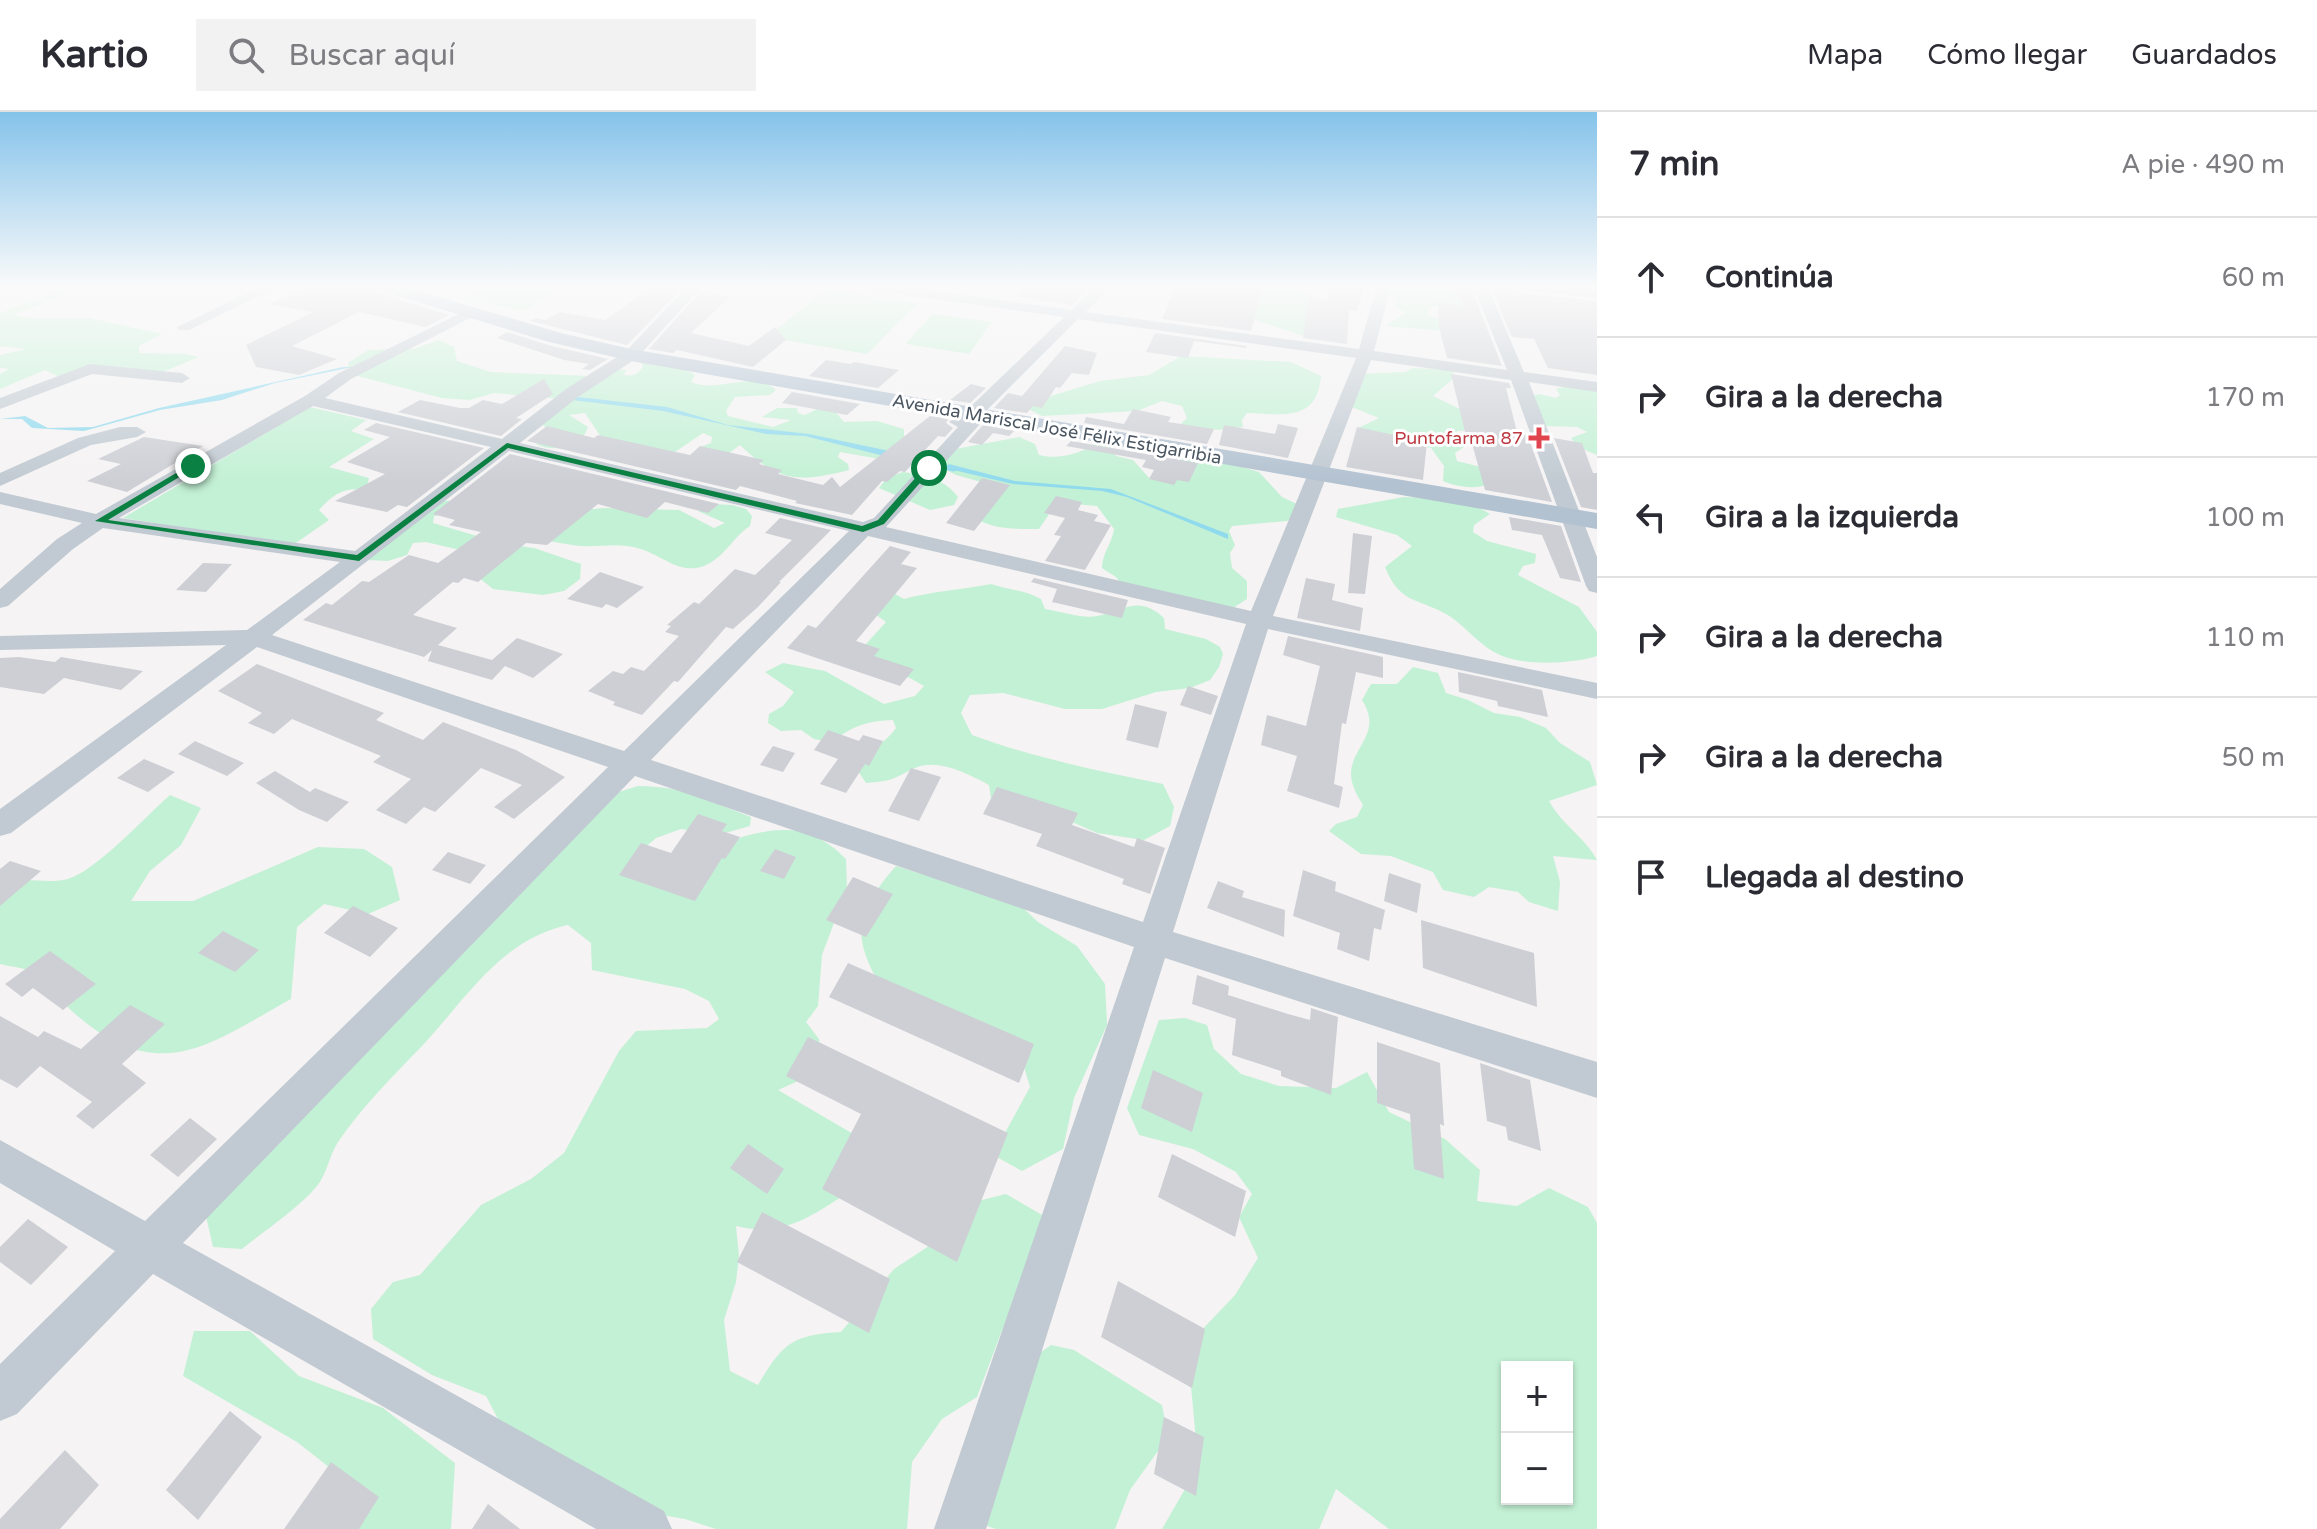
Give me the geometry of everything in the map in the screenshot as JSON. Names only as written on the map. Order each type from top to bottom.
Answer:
[{"type":"main road","name":"Avenida Mariscal José Félix Estigarribia","points":[[614,351],[1315,475],[1597,521]]},
{"type":"street","points":[[0,601],[65,544],[99,521],[311,400],[345,376],[394,351]]},
{"type":"street","points":[[0,825],[359,558],[563,400],[635,351]]},
{"type":"street","points":[[0,1397],[863,529],[881,522],[930,457],[975,419],[973,414],[1037,351]]},
{"type":"street","points":[[1336,351],[1597,387]]},
{"type":"street","points":[[960,1529],[1259,620],[1366,351]]},
{"type":"street","points":[[1508,351],[1597,586]]},
{"type":"street","points":[[0,404],[90,369],[182,378]]},
{"type":"street","points":[[311,400],[1259,620],[1597,691]]},
{"type":"street","points":[[0,480],[101,437],[137,432]]},
{"type":"street","points":[[0,498],[99,521],[359,558]]},
{"type":"street","points":[[0,643],[252,637],[1154,940],[1597,1080]]},
{"type":"street","points":[[0,1160],[646,1529]]},
{"type":"green space","points":[[17,351],[139,351],[199,357],[153,376],[122,369],[60,377],[45,370],[0,389],[0,374],[9,369],[0,368],[0,355]]},
{"type":"green space","points":[[366,351],[455,351],[457,361],[491,372],[591,376],[562,399],[494,393],[469,400],[442,398],[350,374],[348,363]]},
{"type":"green space","points":[[1181,356],[1291,362],[1321,376],[1313,402],[1305,409],[1285,414],[1247,413],[1242,420],[1243,427],[1219,430],[1179,426],[1187,418],[1182,406],[1162,401],[1137,411],[1042,416],[1021,405],[1100,381],[1149,375]]},
{"type":"green space","points":[[640,362],[681,367],[695,375],[691,382],[702,385],[746,381],[767,384],[776,390],[770,395],[735,397],[726,411],[728,416],[773,427],[791,420],[762,417],[777,408],[797,408],[798,413],[805,415],[819,408],[834,410],[844,422],[877,421],[904,429],[904,443],[886,460],[840,452],[838,457],[848,464],[849,470],[802,478],[778,473],[740,445],[721,459],[698,448],[711,443],[712,437],[703,433],[675,452],[601,437],[585,413],[569,415],[588,427],[580,440],[558,448],[536,444],[549,438],[546,428],[538,420],[612,369],[626,370],[624,375],[635,374],[643,366]]},
{"type":"green space","points":[[1413,368],[1452,370],[1455,377],[1433,396],[1458,408],[1475,409],[1479,430],[1457,431],[1456,438],[1464,447],[1455,453],[1457,461],[1505,473],[1498,479],[1476,487],[1451,484],[1443,481],[1444,466],[1431,448],[1364,437],[1356,429],[1379,418],[1342,403],[1354,374],[1405,372]]},
{"type":"green space","points":[[1572,385],[1597,389],[1597,455],[1578,447],[1571,438],[1587,432],[1577,427],[1546,426],[1525,398],[1539,394],[1556,398],[1560,395],[1556,389]]},
{"type":"green space","points":[[310,407],[366,420],[351,431],[374,439],[329,467],[369,478],[366,490],[345,491],[334,496],[319,510],[329,520],[293,545],[123,518]]},
{"type":"green space","points":[[1019,437],[1035,444],[1039,455],[1054,457],[1084,450],[1097,442],[1110,447],[1116,456],[1133,460],[1150,479],[1173,479],[1183,457],[1206,456],[1259,472],[1282,497],[1301,506],[1304,514],[1287,521],[1232,526],[1229,531],[1235,545],[1230,553],[1232,568],[1247,581],[1247,599],[1222,615],[1126,589],[1116,577],[1102,568],[1114,529],[1097,506],[1074,504],[1054,507],[1039,529],[993,526],[969,514],[985,483],[956,475],[934,464],[945,451]]},
{"type":"green space","points":[[903,472],[926,476],[947,486],[958,497],[954,505],[930,510],[879,488],[887,478]]},
{"type":"green space","points":[[1404,497],[1459,501],[1490,514],[1474,525],[1473,532],[1487,541],[1536,554],[1535,563],[1523,566],[1518,575],[1579,607],[1597,632],[1597,656],[1548,663],[1510,659],[1487,647],[1451,617],[1405,595],[1391,580],[1385,567],[1412,546],[1397,535],[1336,517],[1338,509]]},
{"type":"green space","points":[[434,500],[451,501],[447,514],[434,516],[433,523],[504,544],[534,548],[581,564],[580,579],[564,591],[543,595],[493,589],[478,577],[460,550],[426,542],[413,543],[407,555],[388,561],[367,560]]},
{"type":"green space","points":[[710,504],[746,509],[752,516],[750,526],[717,558],[695,568],[679,566],[633,547],[580,546],[519,535],[583,510],[604,508],[679,510],[714,528],[725,523],[698,511]]},
{"type":"green space","points":[[991,584],[1035,596],[1041,599],[1045,609],[1078,616],[1097,616],[1131,606],[1146,607],[1164,618],[1165,629],[1206,639],[1220,647],[1223,654],[1210,680],[1190,688],[1156,692],[1102,709],[1065,709],[1003,693],[970,695],[961,713],[972,735],[1043,757],[1163,784],[1174,807],[1170,826],[1144,840],[1097,833],[1061,817],[1004,817],[991,798],[989,785],[943,766],[924,765],[888,780],[866,783],[856,768],[896,728],[893,720],[860,725],[832,742],[814,739],[801,730],[781,731],[768,723],[769,714],[783,706],[794,692],[765,672],[783,663],[825,671],[884,704],[915,696],[924,686],[910,678],[870,670],[857,654],[886,622],[875,614],[895,594],[904,599]]},
{"type":"green space","points":[[1413,667],[1438,673],[1446,693],[1494,713],[1520,717],[1546,728],[1560,743],[1590,762],[1597,785],[1549,801],[1597,860],[1553,856],[1560,882],[1558,911],[1529,902],[1518,892],[1489,887],[1474,897],[1443,890],[1433,872],[1391,856],[1361,854],[1329,831],[1336,824],[1357,817],[1363,805],[1351,775],[1352,764],[1369,725],[1362,700],[1371,684],[1397,684]]},
{"type":"green space","points":[[638,786],[683,792],[751,817],[750,826],[718,835],[681,829],[656,838],[641,851],[637,872],[750,835],[783,830],[815,836],[846,859],[847,888],[822,955],[818,1006],[806,1022],[819,1039],[822,1063],[805,1078],[778,1090],[855,1135],[862,1184],[803,1220],[788,1225],[772,1229],[736,1226],[739,1256],[736,1282],[724,1320],[730,1371],[758,1385],[775,1359],[790,1344],[811,1336],[841,1332],[894,1269],[935,1242],[958,1206],[1006,1194],[1042,1215],[1048,1253],[1026,1320],[1002,1330],[977,1397],[942,1419],[912,1462],[907,1529],[716,1529],[685,1519],[596,1504],[500,1423],[486,1396],[432,1375],[373,1339],[371,1309],[393,1282],[420,1275],[481,1205],[531,1179],[564,1153],[619,1051],[636,1031],[707,1028],[719,1019],[709,1001],[685,989],[592,970],[591,943],[568,925],[544,932],[523,943],[469,991],[357,1117],[338,1142],[320,1181],[309,1195],[242,1249],[213,1247],[206,1216],[609,795]]},
{"type":"green space","points":[[170,795],[201,808],[181,845],[150,871],[131,901],[193,901],[318,847],[364,849],[392,867],[400,900],[368,914],[324,904],[297,927],[291,999],[208,1043],[183,1051],[158,1053],[132,1048],[104,1036],[74,1013],[36,973],[0,964],[0,884],[17,880],[60,881],[80,874],[107,854]]},
{"type":"green space","points":[[896,866],[1020,905],[1038,922],[1077,946],[1105,984],[1107,1025],[1074,1098],[1063,1149],[1022,1171],[993,1155],[1030,1087],[1019,1050],[893,1009],[871,968],[864,951],[863,920],[879,886]]},
{"type":"green space","points":[[1185,1018],[1207,1025],[1214,1049],[1241,1074],[1279,1086],[1336,1088],[1367,1072],[1389,1112],[1445,1139],[1480,1170],[1477,1201],[1517,1206],[1549,1188],[1588,1207],[1597,1223],[1597,1529],[1389,1529],[1336,1489],[1319,1529],[1162,1529],[1185,1489],[1196,1440],[1191,1386],[1200,1332],[1235,1295],[1258,1258],[1239,1217],[1252,1194],[1236,1172],[1193,1149],[1139,1135],[1127,1108],[1159,1020]]},
{"type":"green space","points":[[194,1331],[250,1331],[299,1376],[383,1408],[455,1463],[451,1529],[355,1529],[348,1482],[297,1442],[183,1376]]},
{"type":"green space","points":[[1051,1345],[1074,1350],[1162,1405],[1168,1437],[1130,1490],[1115,1529],[996,1529],[984,1525],[993,1386]]},
{"type":"water","points":[[343,367],[353,367],[275,383],[222,400],[160,410],[84,431],[32,428],[22,419],[0,419],[25,416],[48,428],[93,427],[159,408]]},
{"type":"water","points":[[578,397],[667,407],[728,425],[809,434],[913,456],[908,462],[805,436],[766,434],[663,411],[572,400]]},
{"type":"water","points":[[949,464],[1015,481],[1111,489],[1228,534],[1228,539],[1127,497],[1102,491],[1013,484],[945,468]]},
{"type":"building","points":[[249,351],[310,351],[337,359],[299,375],[256,367]]},
{"type":"building","points":[[537,351],[574,351],[608,359],[590,370],[582,369],[589,364]]},
{"type":"building","points":[[682,351],[772,351],[753,367]]},
{"type":"building","points":[[1061,351],[1097,353],[1089,375],[1072,373],[1060,388],[1056,387],[1042,408],[1033,406],[1027,413],[994,408],[1008,393],[1022,396]]},
{"type":"building","points":[[1146,351],[1190,351],[1188,358]]},
{"type":"building","points":[[1445,351],[1496,351],[1502,366],[1447,358]]},
{"type":"building","points":[[1540,351],[1597,351],[1597,375],[1548,368]]},
{"type":"building","points":[[826,360],[899,370],[878,388],[809,376]]},
{"type":"building","points":[[1451,374],[1509,383],[1511,388],[1506,388],[1517,432],[1527,434],[1552,502],[1485,490],[1469,433],[1465,432]]},
{"type":"building","points":[[544,379],[553,394],[516,418],[522,419],[501,436],[398,412],[420,400],[460,408],[469,408],[483,400],[502,404]]},
{"type":"building","points":[[971,384],[986,388],[970,403],[950,400]]},
{"type":"building","points":[[792,392],[860,404],[847,415],[782,403]]},
{"type":"building","points":[[1133,409],[1171,417],[1168,422],[1214,429],[1207,444],[1084,423],[1086,417],[1124,424]]},
{"type":"building","points":[[930,416],[948,419],[946,423],[953,428],[945,437],[938,436],[905,472],[900,471],[887,482],[882,481],[852,515],[795,503],[797,501],[740,486],[736,490],[527,441],[547,426],[594,438],[598,435],[690,455],[700,446],[764,460],[759,464],[782,470],[778,474],[823,485],[832,477],[840,487]]},
{"type":"building","points":[[376,423],[484,448],[407,507],[398,505],[387,512],[335,501],[385,474],[347,462],[390,437],[364,430]]},
{"type":"building","points":[[1278,424],[1298,428],[1288,458],[1219,445],[1224,425],[1275,434]]},
{"type":"building","points":[[983,425],[1014,431],[1009,436],[993,433],[982,445],[968,442]]},
{"type":"building","points":[[1357,427],[1427,442],[1423,480],[1346,467]]},
{"type":"building","points":[[144,437],[203,446],[127,492],[87,481],[121,464],[98,459]]},
{"type":"building","points":[[1554,438],[1582,443],[1593,473],[1597,473],[1597,510],[1581,507]]},
{"type":"building","points":[[1071,441],[1198,463],[1189,482],[1177,480],[1174,485],[1149,479],[1154,470],[1142,467],[1146,460],[1066,446]]},
{"type":"building","points":[[510,454],[719,504],[708,513],[665,502],[647,518],[598,504],[547,545],[526,543],[478,582],[464,578],[458,583],[453,582],[413,615],[457,628],[438,645],[492,660],[517,638],[563,654],[533,678],[505,666],[492,680],[428,661],[432,650],[424,657],[303,620],[326,603],[332,605],[362,581],[369,582],[409,555],[438,563],[481,532],[449,525],[455,520],[433,514]]},
{"type":"building","points":[[982,478],[1010,485],[974,531],[946,523]]},
{"type":"building","points":[[1056,496],[1082,502],[1078,510],[1098,515],[1094,521],[1111,525],[1085,570],[1045,561],[1061,536],[1054,535],[1065,518],[1044,513]]},
{"type":"building","points":[[1509,517],[1561,526],[1581,582],[1560,578],[1542,535],[1512,530]]},
{"type":"building","points":[[780,518],[831,530],[758,607],[733,629],[726,627],[678,682],[674,681],[642,715],[613,705],[615,702],[588,691],[613,671],[623,674],[631,667],[644,671],[679,636],[665,632],[671,626],[667,625],[694,602],[699,604],[735,569],[755,575],[792,540],[765,533]]},
{"type":"building","points":[[1353,533],[1372,536],[1365,594],[1348,593]]},
{"type":"building","points":[[890,546],[911,552],[901,564],[917,568],[856,641],[880,649],[874,656],[914,669],[900,686],[787,648],[808,625],[816,628]]},
{"type":"building","points":[[203,563],[232,564],[206,592],[176,590]]},
{"type":"building","points":[[600,572],[644,587],[617,608],[606,604],[602,608],[567,599]]},
{"type":"building","points":[[1034,578],[1128,600],[1122,618],[1052,602],[1057,589],[1031,582]]},
{"type":"building","points":[[1306,578],[1335,584],[1332,600],[1363,608],[1360,631],[1297,618]]},
{"type":"building","points":[[1288,636],[1383,657],[1383,678],[1356,672],[1346,724],[1342,723],[1334,784],[1343,787],[1339,808],[1287,791],[1297,756],[1261,745],[1267,715],[1306,726],[1320,666],[1283,655]]},
{"type":"building","points":[[61,657],[143,671],[121,690],[64,678],[44,694],[0,687],[0,658],[55,662]]},
{"type":"building","points":[[257,664],[384,713],[376,720],[423,740],[443,722],[516,750],[565,777],[514,819],[494,807],[522,785],[481,768],[435,812],[424,807],[406,824],[376,810],[411,779],[373,762],[381,756],[292,719],[274,734],[248,723],[262,713],[218,691]]},
{"type":"building","points":[[1458,672],[1542,690],[1548,717],[1498,706],[1497,701],[1459,692]]},
{"type":"building","points":[[1188,686],[1218,696],[1211,715],[1180,705]]},
{"type":"building","points":[[1135,704],[1167,712],[1158,748],[1126,740]]},
{"type":"building","points":[[828,730],[859,741],[863,735],[883,741],[869,766],[865,764],[846,793],[820,784],[838,759],[814,750]]},
{"type":"building","points":[[195,741],[244,763],[227,776],[178,754]]},
{"type":"building","points":[[773,746],[795,753],[783,772],[760,765]]},
{"type":"building","points":[[144,759],[175,772],[148,792],[117,778]]},
{"type":"building","points":[[911,768],[941,777],[919,821],[888,811]]},
{"type":"building","points":[[275,771],[310,792],[315,788],[349,802],[327,822],[299,810],[256,783]]},
{"type":"building","points":[[997,787],[1078,813],[1072,825],[1134,847],[1137,838],[1165,848],[1150,894],[1122,884],[1124,879],[1036,846],[1042,834],[983,814]]},
{"type":"building","points":[[698,814],[727,824],[722,831],[740,837],[725,859],[722,858],[695,901],[619,875],[641,843],[671,853]]},
{"type":"building","points":[[775,849],[796,857],[784,879],[760,871]]},
{"type":"building","points":[[448,852],[486,865],[470,884],[432,870]]},
{"type":"building","points":[[10,861],[41,871],[0,906],[0,869]]},
{"type":"building","points":[[1303,870],[1336,882],[1335,891],[1385,910],[1381,930],[1374,928],[1369,961],[1337,949],[1340,933],[1293,916]]},
{"type":"building","points":[[1389,873],[1421,884],[1417,913],[1384,901]]},
{"type":"building","points":[[853,877],[893,894],[866,937],[826,920]]},
{"type":"building","points":[[1218,881],[1244,891],[1242,897],[1285,910],[1284,937],[1207,908]]},
{"type":"building","points":[[353,906],[398,928],[370,957],[324,933]]},
{"type":"building","points":[[1421,920],[1534,953],[1537,1007],[1423,968]]},
{"type":"building","points":[[223,931],[259,950],[235,972],[198,953]]},
{"type":"building","points":[[50,951],[96,984],[63,1010],[33,988],[22,997],[5,984]]},
{"type":"building","points":[[848,963],[1034,1044],[1019,1083],[829,997]]},
{"type":"building","points":[[1197,975],[1229,986],[1228,995],[1288,1014],[1310,1020],[1311,1008],[1338,1017],[1331,1095],[1281,1076],[1281,1071],[1232,1055],[1236,1019],[1192,1004]]},
{"type":"building","points":[[130,1005],[165,1024],[122,1064],[146,1083],[93,1129],[76,1116],[92,1102],[40,1066],[17,1088],[0,1079],[0,1016],[38,1037],[44,1031],[81,1049]]},
{"type":"building","points":[[808,1037],[1008,1133],[957,1262],[822,1189],[861,1114],[786,1076]]},
{"type":"building","points":[[1377,1042],[1440,1063],[1444,1179],[1414,1169],[1410,1114],[1377,1103]]},
{"type":"building","points":[[1480,1063],[1530,1080],[1541,1151],[1508,1140],[1506,1127],[1487,1121]]},
{"type":"building","points":[[1153,1070],[1203,1093],[1192,1132],[1141,1108]]},
{"type":"building","points":[[190,1118],[217,1139],[178,1177],[150,1155]]},
{"type":"building","points":[[748,1144],[784,1169],[767,1194],[730,1168]]},
{"type":"building","points":[[1172,1154],[1246,1191],[1235,1237],[1158,1197]]},
{"type":"building","points":[[762,1212],[890,1279],[869,1333],[737,1262]]},
{"type":"building","points":[[28,1219],[68,1247],[31,1285],[0,1262],[0,1247]]},
{"type":"building","points":[[1118,1281],[1205,1329],[1192,1388],[1101,1337]]},
{"type":"building","points":[[230,1411],[262,1437],[198,1520],[166,1490]]},
{"type":"building","points":[[1164,1417],[1204,1437],[1196,1496],[1154,1474]]},
{"type":"building","points":[[65,1450],[99,1485],[60,1529],[0,1529],[0,1519]]},
{"type":"building","points":[[331,1462],[379,1497],[359,1529],[284,1529]]},
{"type":"building","points":[[488,1504],[520,1529],[472,1529]]},
{"type":"waterway","points":[[907,459],[954,469]]},
{"type":"place","name":"Puntofarma 87","points":[[1539,438]]},
{"type":"route","points":[[193,466],[99,521],[359,558],[507,446],[863,529],[881,522],[929,468]]}]
